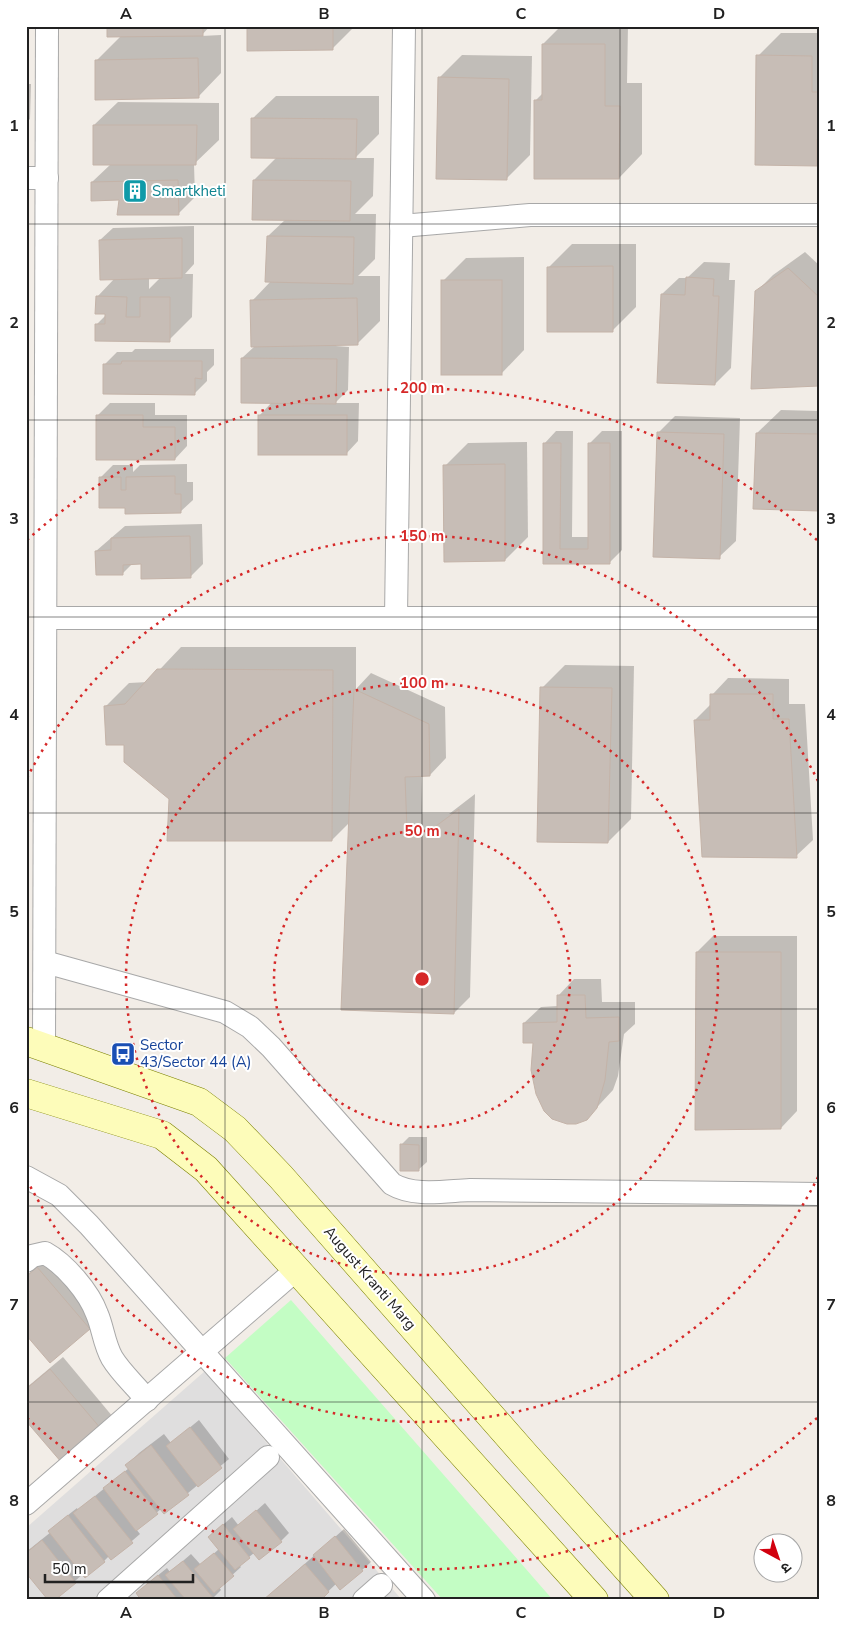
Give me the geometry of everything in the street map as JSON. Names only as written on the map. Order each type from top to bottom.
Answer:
[{"type":"main road","name":"August Kranti Marg","points":[[35,1044],[199,1102],[235,1128],[281,1177],[526,1456],[656,1600]]},
{"type":"main road","points":[[26,1093],[162,1136],[206,1169],[594,1600]]},
{"type":"street","points":[[35,1044],[46,618],[36,178],[47,26]]},
{"type":"street","points":[[396,618],[404,26]]},
{"type":"street","points":[[401,226],[530,215],[819,215]]},
{"type":"street","points":[[46,618],[819,618]]},
{"type":"street","points":[[38,970],[225,1012],[250,1027],[271,1047],[392,1184],[401,1189],[413,1192],[470,1190],[819,1194]]},
{"type":"street","points":[[26,1177],[59,1195],[89,1225],[424,1600]]},
{"type":"street","points":[[26,1261],[32,1256],[45,1253],[57,1259],[88,1296],[98,1315],[104,1339],[112,1358],[147,1400]]},
{"type":"street","points":[[26,1504],[296,1270]]},
{"type":"street","points":[[108,1600],[268,1457]]},
{"type":"street","points":[[364,1600],[381,1585]]},
{"type":"shaded area","points":[[205,1371],[402,1600],[26,1600],[26,1528]]},
{"type":"green space","points":[[291,1300],[553,1600],[443,1600],[225,1358]]},
{"type":"building","points":[[107,26],[203,26],[203,36],[107,37]]},
{"type":"building","points":[[247,26],[333,26],[333,50],[247,51]]},
{"type":"building","points":[[542,44],[605,44],[605,106],[620,106],[619,179],[534,179],[534,100],[542,100]]},
{"type":"building","points":[[756,55],[812,56],[812,92],[819,92],[817,166],[755,165]]},
{"type":"building","points":[[198,58],[199,98],[95,100],[95,60]]},
{"type":"building","points":[[438,77],[509,79],[507,180],[436,179]]},
{"type":"building","points":[[251,118],[357,119],[356,159],[251,158]]},
{"type":"building","points":[[93,125],[197,125],[196,165],[93,165]]},
{"type":"building","name":"Smartkheti","points":[[178,180],[179,215],[117,215],[119,200],[91,201],[91,182]]},
{"type":"building","points":[[253,180],[351,181],[350,221],[252,220]]},
{"type":"building","points":[[267,236],[354,237],[353,284],[265,282]]},
{"type":"building","points":[[182,238],[182,278],[100,280],[99,240]]},
{"type":"building","points":[[613,266],[613,332],[547,332],[547,267]]},
{"type":"building","points":[[788,268],[819,297],[819,386],[751,389],[755,291]]},
{"type":"building","points":[[686,277],[714,279],[713,296],[719,296],[715,385],[657,383],[661,294],[685,295]]},
{"type":"building","points":[[441,280],[502,280],[502,375],[441,375]]},
{"type":"building","points":[[96,296],[127,297],[126,317],[140,317],[140,297],[170,297],[170,342],[95,341],[95,324],[105,324],[105,314],[95,314]]},
{"type":"building","points":[[357,298],[358,345],[251,347],[250,300]]},
{"type":"building","points":[[241,358],[337,359],[336,404],[241,403]]},
{"type":"building","points":[[122,361],[202,361],[202,379],[195,378],[195,395],[103,394],[103,364],[121,364]]},
{"type":"building","points":[[96,415],[143,415],[143,427],[175,427],[175,460],[96,460]]},
{"type":"building","points":[[258,415],[347,415],[347,455],[258,455]]},
{"type":"building","points":[[657,432],[724,434],[720,559],[653,557]]},
{"type":"building","points":[[756,433],[819,434],[819,511],[753,509]]},
{"type":"building","points":[[543,443],[561,443],[560,549],[588,549],[588,443],[610,443],[610,564],[543,564]]},
{"type":"building","points":[[505,464],[505,561],[444,562],[443,465]]},
{"type":"building","points":[[175,476],[175,494],[181,494],[181,513],[125,514],[125,508],[99,508],[99,477],[121,477],[121,490],[126,490],[126,477]]},
{"type":"building","points":[[190,536],[191,578],[141,579],[141,564],[123,565],[123,575],[96,575],[95,551],[111,550],[111,538]]},
{"type":"building","points":[[157,669],[333,670],[332,841],[167,841],[169,799],[124,762],[124,745],[106,745],[104,706],[125,704]]},
{"type":"building","points":[[540,687],[612,688],[608,843],[537,842]]},
{"type":"building","points":[[354,689],[429,724],[430,776],[405,777],[407,830],[432,829],[459,809],[454,1014],[341,1010]]},
{"type":"building","points":[[710,694],[773,694],[773,719],[789,719],[797,858],[702,857],[694,720],[710,720]]},
{"type":"building","points":[[696,952],[781,952],[781,1129],[695,1130]]},
{"type":"building","points":[[557,995],[585,995],[586,1018],[619,1017],[619,1041],[609,1042],[605,1080],[597,1108],[587,1120],[576,1124],[567,1124],[552,1119],[544,1111],[536,1094],[531,1070],[533,1043],[523,1043],[523,1023],[557,1022]]},
{"type":"building","points":[[400,1144],[419,1145],[419,1171],[400,1171]]},
{"type":"building","points":[[37,1267],[90,1329],[50,1363],[26,1335],[26,1277]]},
{"type":"building","points":[[50,1369],[102,1430],[62,1463],[26,1421],[26,1389]]},
{"type":"building","points":[[190,1427],[222,1468],[198,1487],[166,1446]]},
{"type":"building","points":[[151,1445],[189,1495],[164,1514],[125,1465]]},
{"type":"building","points":[[125,1471],[158,1514],[136,1531],[103,1488]]},
{"type":"building","points":[[95,1496],[133,1543],[111,1560],[73,1513]]},
{"type":"building","points":[[256,1510],[282,1542],[259,1560],[233,1529]]},
{"type":"building","points":[[68,1515],[105,1562],[85,1578],[48,1531]]},
{"type":"building","points":[[223,1524],[250,1558],[235,1570],[208,1537]]},
{"type":"building","points":[[335,1536],[363,1571],[340,1590],[313,1555]]},
{"type":"building","points":[[42,1540],[76,1583],[55,1600],[48,1600],[26,1573],[26,1553]]},
{"type":"building","points":[[214,1553],[234,1576],[214,1593],[194,1569]]},
{"type":"building","points":[[183,1561],[213,1600],[186,1600],[165,1575]]},
{"type":"building","points":[[305,1564],[329,1592],[321,1600],[263,1600]]},
{"type":"building","points":[[158,1575],[178,1600],[141,1600],[136,1593]]},
{"type":"place","name":"Smartkheti","points":[[135,191]]},
{"type":"place","name":"Sector 43/Sector 44 (A)","points":[[123,1054]]}]
